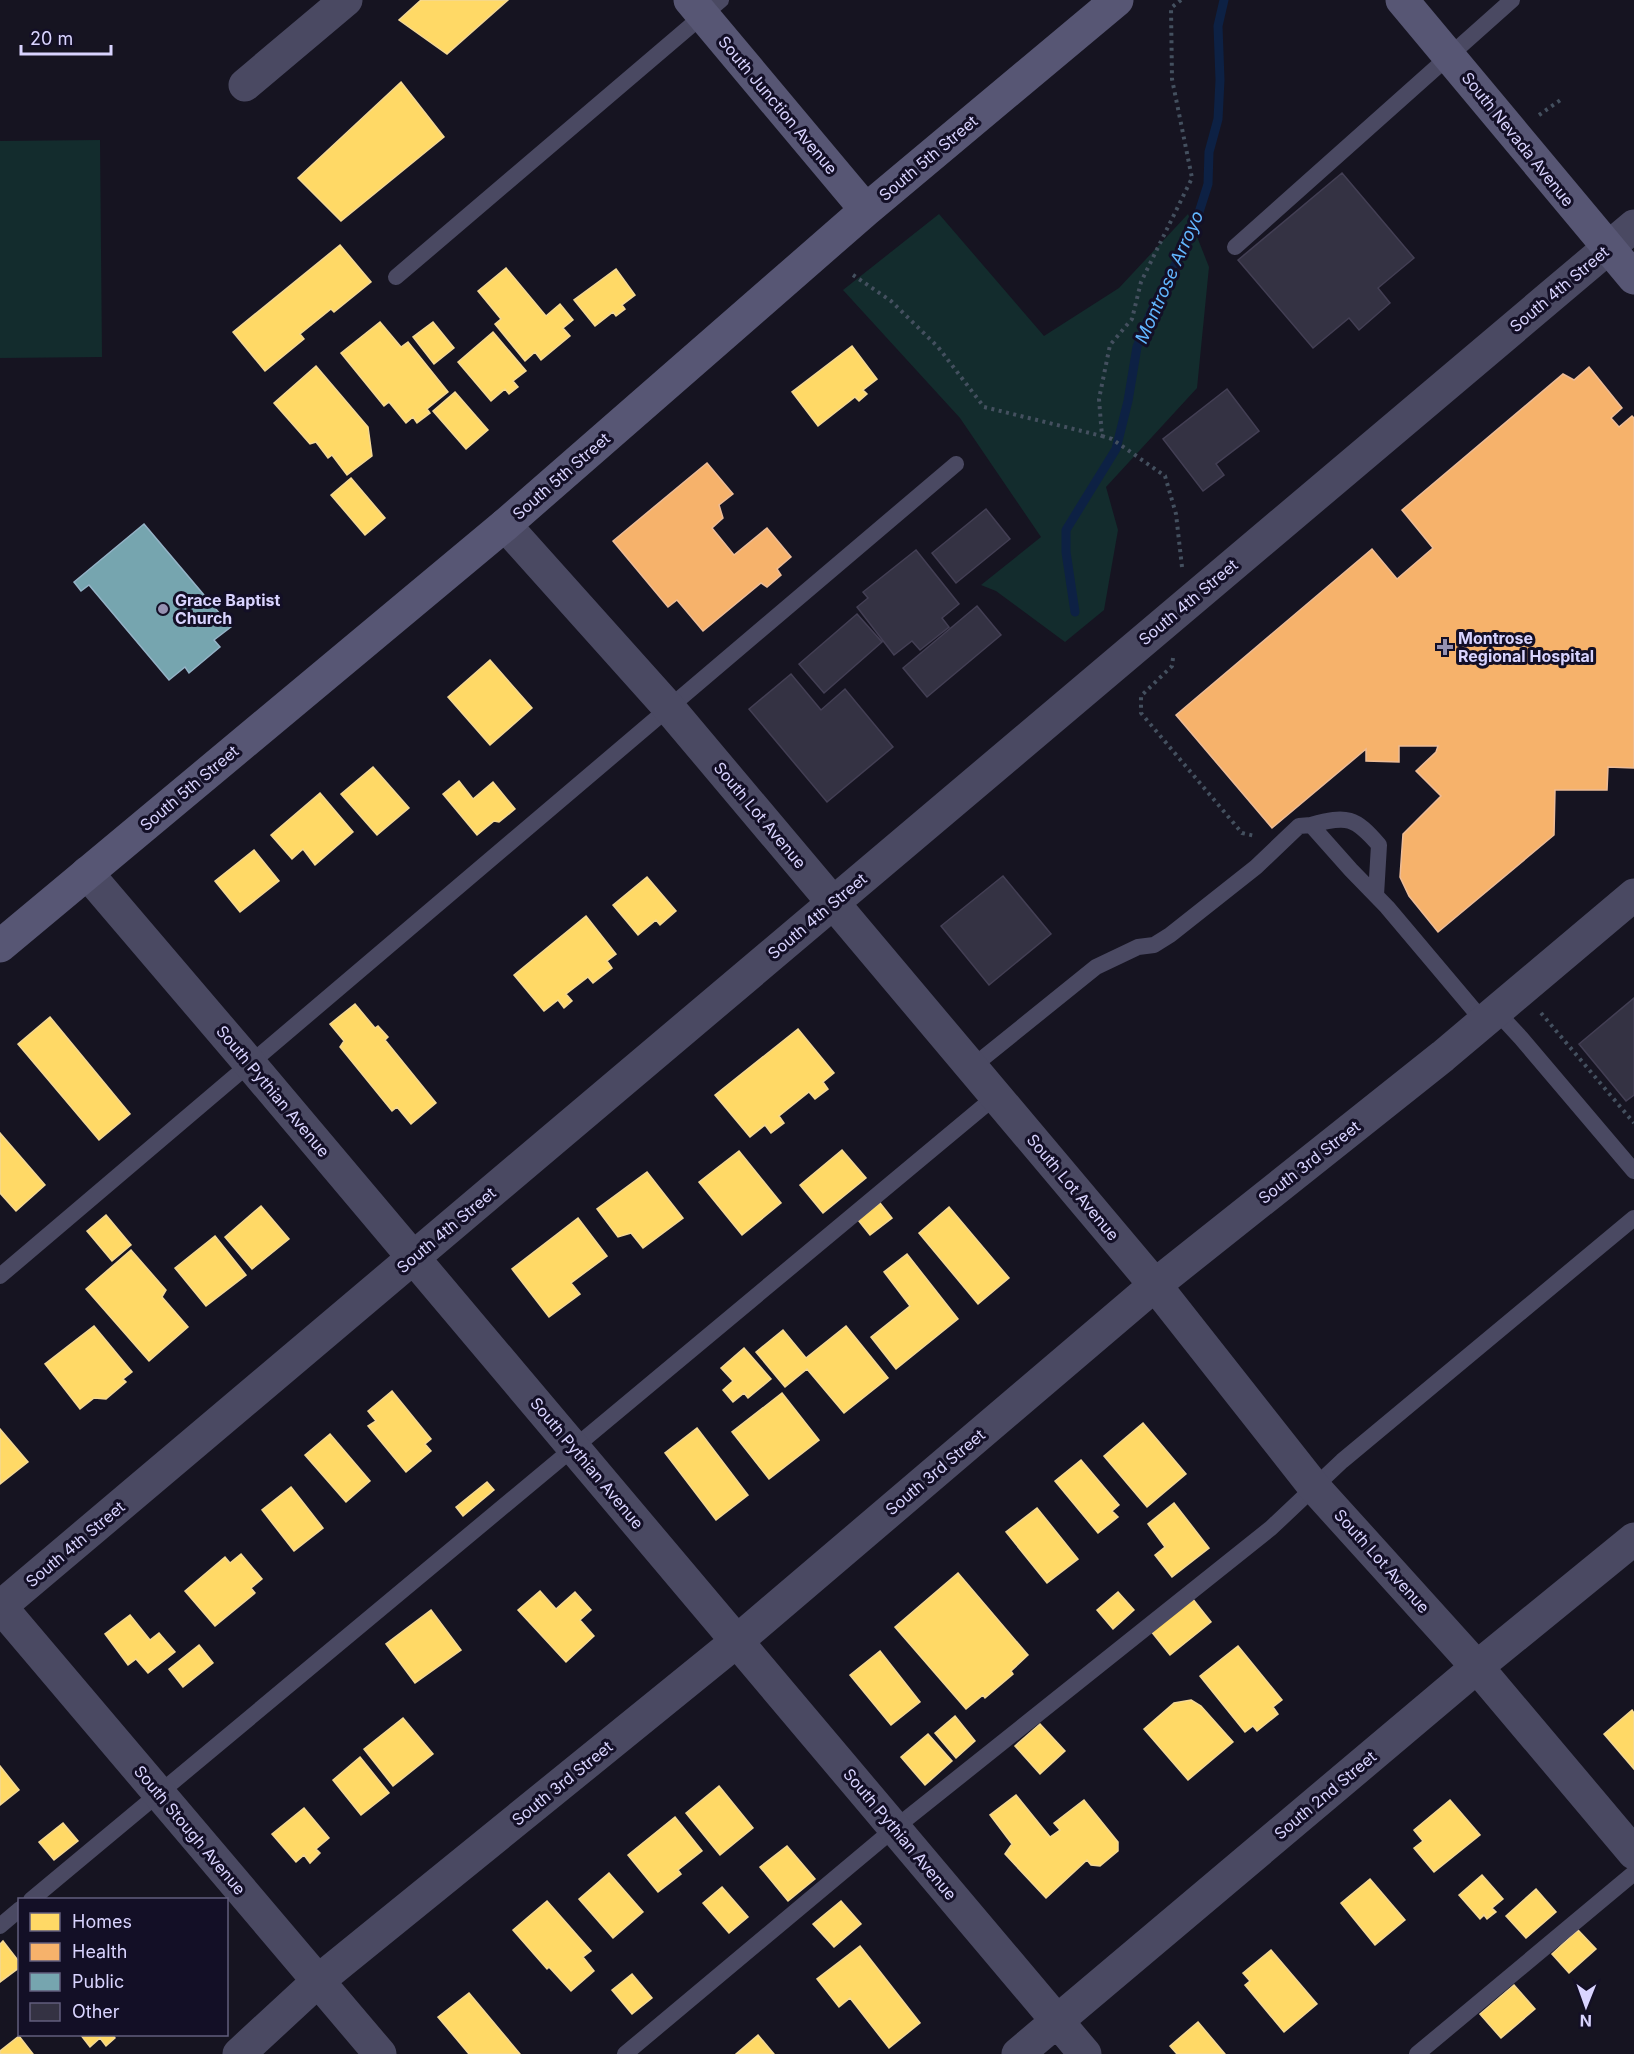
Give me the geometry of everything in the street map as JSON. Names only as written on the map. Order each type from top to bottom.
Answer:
[{"type":"street","points":[[245,85],[346,0]]},
{"type":"street","name":"South 5th Street","points":[[0,946],[505,525],[866,210],[1117,0]]},
{"type":"street","name":"South Nevada Avenue","points":[[1402,0],[1634,278]]},
{"type":"street","name":"South Junction Avenue","points":[[704,5],[866,210]]},
{"type":"street","name":"South 4th Street","points":[[0,1606],[1634,226]]},
{"type":"street","name":"South Lot Avenue","points":[[505,525],[669,708],[972,1067],[1155,1285],[1315,1488],[1477,1667],[1634,1853]]},
{"type":"street","name":"South Pythian Avenue","points":[[87,873],[414,1257],[1085,2054]]},
{"type":"street","name":"South 3rd Street","points":[[239,2054],[318,1981],[737,1641],[1155,1285],[1490,1017],[1634,895]]},
{"type":"street","name":"South 2nd Street","points":[[1018,2054],[1477,1667],[1634,1539]]},
{"type":"street","name":"South Stough Avenue","points":[[0,1606],[380,2054]]},
{"type":"lane","points":[[1235,247],[1512,0]]},
{"type":"lane","points":[[396,277],[704,5]]},
{"type":"lane","points":[[0,1276],[956,464]]},
{"type":"lane","points":[[972,1067],[1096,967],[1138,947],[1154,945],[1170,935],[1241,880],[1299,826],[1328,820],[1348,819],[1364,828],[1379,845],[1376,895]]},
{"type":"lane","points":[[1311,825],[1376,895],[1468,1001],[1521,1038],[1634,1171]]},
{"type":"lane","points":[[32,1898],[996,1096]]},
{"type":"lane","points":[[625,2054],[895,1828],[1271,1528],[1350,1455],[1634,1218]]},
{"type":"lane","points":[[1417,2054],[1634,1873]]},
{"type":"lane","points":[[0,1926],[18,1911]]},
{"type":"path","points":[[1102,436],[1099,399],[1110,345],[1132,319],[1141,282],[1192,178],[1172,79],[1171,8],[1181,0]]},
{"type":"path","points":[[1539,115],[1562,99]]},
{"type":"path","points":[[853,275],[891,301],[938,347],[984,407],[1112,439],[1166,476],[1176,514],[1182,565],[1178,610],[1172,666],[1141,696],[1141,713],[1242,833],[1264,838],[1275,849]]},
{"type":"path","points":[[1538,1010],[1634,1123]]},
{"type":"green space","points":[[100,140],[102,357],[0,358],[0,141]]},
{"type":"green space","points":[[939,214],[1044,336],[1119,288],[1188,214],[1209,267],[1197,388],[1106,487],[1118,530],[1104,610],[1065,642],[996,591],[981,585],[1041,537],[960,418],[843,290]]},
{"type":"building: Homes","points":[[421,0],[508,0],[447,54],[399,20]]},
{"type":"building: Homes","points":[[401,82],[444,137],[341,221],[298,178]]},
{"type":"building: Homes","points":[[340,245],[371,282],[334,312],[331,309],[300,334],[304,339],[265,371],[233,332]]},
{"type":"building: Homes","points":[[506,268],[546,316],[560,304],[573,320],[563,328],[570,336],[541,360],[535,352],[525,361],[495,324],[501,319],[478,291]]},
{"type":"building: Homes","points":[[616,269],[635,295],[622,305],[625,309],[616,316],[613,312],[595,326],[574,300]]},
{"type":"building: Homes","points":[[380,322],[401,347],[408,342],[448,392],[427,409],[430,413],[417,423],[413,417],[406,423],[389,402],[384,406],[341,353]]},
{"type":"building: Homes","points":[[433,322],[454,348],[434,364],[413,337]]},
{"type":"building: Homes","points":[[493,332],[526,371],[513,381],[518,387],[509,394],[505,389],[491,401],[458,362]]},
{"type":"building: Homes","points":[[852,346],[877,379],[863,390],[867,394],[859,401],[855,397],[818,426],[792,392]]},
{"type":"building: Homes","points":[[316,366],[368,427],[372,456],[347,475],[332,455],[328,458],[316,442],[310,444],[274,403]]},
{"type":"building: Homes","points":[[455,392],[488,430],[466,449],[433,411]]},
{"type":"building: Homes","points":[[351,478],[385,518],[365,535],[331,495]]},
{"type":"building: Homes","points":[[490,660],[532,708],[490,745],[448,697]]},
{"type":"building: Homes","points":[[373,767],[409,808],[377,835],[341,794]]},
{"type":"building: Homes","points":[[459,781],[473,799],[493,782],[515,809],[499,822],[494,821],[477,835],[443,794]]},
{"type":"building: Homes","points":[[320,793],[353,832],[315,865],[303,849],[292,859],[271,835]]},
{"type":"building: Homes","points":[[254,850],[279,881],[240,912],[215,881]]},
{"type":"building: Homes","points":[[647,877],[676,911],[660,925],[656,920],[638,935],[613,905]]},
{"type":"building: Homes","points":[[586,916],[616,954],[607,961],[612,968],[593,983],[588,977],[566,994],[572,1001],[564,1008],[558,1000],[544,1011],[514,975]]},
{"type":"building: Homes","points":[[355,1004],[375,1028],[378,1026],[388,1037],[385,1040],[436,1103],[411,1124],[397,1107],[392,1111],[340,1047],[344,1041],[330,1024]]},
{"type":"building: Homes","points":[[50,1017],[130,1114],[99,1140],[18,1044]]},
{"type":"building: Homes","points":[[798,1029],[834,1073],[823,1082],[828,1089],[815,1099],[809,1092],[779,1116],[784,1123],[771,1133],[765,1125],[750,1137],[715,1095]]},
{"type":"building: Homes","points":[[0,1133],[45,1185],[16,1211],[0,1193]]},
{"type":"building: Homes","points":[[842,1150],[866,1178],[823,1213],[800,1185]]},
{"type":"building: Homes","points":[[739,1151],[781,1203],[742,1235],[699,1182]]},
{"type":"building: Homes","points":[[647,1172],[683,1218],[643,1248],[631,1233],[618,1237],[597,1209]]},
{"type":"building: Homes","points":[[880,1203],[892,1218],[870,1235],[858,1220]]},
{"type":"building: Homes","points":[[261,1206],[289,1239],[252,1269],[225,1237]]},
{"type":"building: Homes","points":[[949,1207],[1009,1278],[978,1304],[919,1233]]},
{"type":"building: Homes","points":[[106,1215],[131,1245],[112,1261],[87,1231]]},
{"type":"building: Homes","points":[[578,1218],[607,1256],[571,1283],[580,1294],[549,1317],[512,1269]]},
{"type":"building: Homes","points":[[215,1236],[246,1275],[206,1306],[175,1268]]},
{"type":"building: Homes","points":[[131,1250],[166,1290],[162,1297],[188,1327],[149,1361],[86,1289]]},
{"type":"building: Homes","points":[[907,1254],[958,1319],[896,1369],[871,1337],[910,1306],[884,1272]]},
{"type":"building: Homes","points":[[94,1326],[132,1372],[123,1379],[126,1382],[106,1399],[94,1398],[80,1409],[45,1364]]},
{"type":"building: Homes","points":[[846,1326],[888,1378],[844,1413],[807,1369],[785,1387],[756,1352],[783,1330],[806,1358]]},
{"type":"building: Homes","points":[[744,1348],[771,1379],[748,1398],[744,1393],[733,1402],[723,1390],[733,1381],[721,1368]]},
{"type":"building: Homes","points":[[392,1391],[431,1439],[425,1444],[431,1451],[406,1472],[368,1426],[376,1421],[368,1411]]},
{"type":"building: Homes","points":[[782,1393],[819,1440],[769,1479],[732,1432]]},
{"type":"building: Homes","points":[[1143,1423],[1186,1474],[1147,1507],[1104,1456]]},
{"type":"building: Homes","points":[[697,1428],[748,1495],[716,1520],[665,1453]]},
{"type":"building: Homes","points":[[0,1429],[28,1462],[0,1484]]},
{"type":"building: Homes","points":[[330,1434],[370,1481],[346,1502],[305,1455]]},
{"type":"building: Homes","points":[[1081,1460],[1119,1505],[1112,1511],[1118,1517],[1098,1533],[1055,1481]]},
{"type":"building: Homes","points":[[487,1482],[494,1490],[463,1516],[456,1507]]},
{"type":"building: Homes","points":[[291,1487],[323,1528],[294,1551],[262,1510]]},
{"type":"building: Homes","points":[[1174,1503],[1209,1548],[1172,1577],[1155,1555],[1165,1547],[1148,1524]]},
{"type":"building: Homes","points":[[1037,1508],[1078,1559],[1047,1583],[1006,1532]]},
{"type":"building: Homes","points":[[241,1554],[262,1579],[251,1588],[255,1593],[215,1626],[185,1591],[225,1557],[230,1563]]},
{"type":"building: Homes","points":[[958,1573],[1028,1655],[1011,1671],[1013,1674],[985,1698],[983,1695],[966,1709],[895,1627]]},
{"type":"building: Homes","points":[[540,1591],[556,1609],[575,1592],[591,1610],[580,1620],[594,1636],[566,1662],[518,1610]]},
{"type":"building: Homes","points":[[1118,1592],[1134,1610],[1113,1629],[1097,1610]]},
{"type":"building: Homes","points":[[1192,1598],[1211,1622],[1170,1655],[1151,1631]]},
{"type":"building: Homes","points":[[431,1610],[461,1650],[415,1683],[386,1644]]},
{"type":"building: Homes","points":[[130,1615],[150,1640],[159,1633],[175,1652],[148,1673],[136,1659],[128,1665],[105,1634]]},
{"type":"building: Homes","points":[[199,1645],[213,1663],[183,1687],[169,1669]]},
{"type":"building: Homes","points":[[1238,1646],[1282,1700],[1273,1707],[1278,1714],[1257,1731],[1253,1726],[1245,1732],[1200,1676]]},
{"type":"building: Homes","points":[[880,1651],[920,1702],[891,1725],[850,1675]]},
{"type":"building: Homes","points":[[1191,1700],[1201,1706],[1233,1742],[1188,1780],[1144,1729],[1174,1703]]},
{"type":"building: Homes","points":[[1632,1710],[1634,1713],[1634,1769],[1604,1734]]},
{"type":"building: Homes","points":[[955,1716],[975,1741],[956,1758],[935,1733]]},
{"type":"building: Homes","points":[[403,1718],[433,1754],[393,1786],[364,1749]]},
{"type":"building: Homes","points":[[1040,1724],[1065,1751],[1040,1774],[1015,1746]]},
{"type":"building: Homes","points":[[928,1734],[952,1761],[925,1785],[901,1757]]},
{"type":"building: Homes","points":[[360,1757],[389,1793],[361,1815],[333,1780]]},
{"type":"building: Homes","points":[[0,1766],[19,1790],[0,1805]]},
{"type":"building: Homes","points":[[719,1786],[753,1828],[720,1855],[686,1813]]},
{"type":"building: Homes","points":[[1016,1795],[1050,1837],[1060,1830],[1054,1823],[1084,1800],[1118,1842],[1118,1851],[1100,1866],[1091,1865],[1087,1860],[1046,1898],[1005,1854],[1012,1844],[990,1815]]},
{"type":"building: Homes","points":[[1450,1800],[1480,1835],[1434,1872],[1414,1848],[1423,1841],[1414,1830]]},
{"type":"building: Homes","points":[[304,1808],[329,1838],[316,1849],[320,1853],[310,1863],[304,1855],[296,1862],[272,1834]]},
{"type":"building: Homes","points":[[675,1817],[702,1851],[678,1870],[681,1874],[658,1892],[628,1855]]},
{"type":"building: Homes","points":[[63,1823],[78,1841],[54,1860],[39,1842]]},
{"type":"building: Homes","points":[[787,1846],[815,1879],[788,1901],[760,1867]]},
{"type":"building: Homes","points":[[609,1873],[643,1912],[613,1938],[579,1899]]},
{"type":"building: Homes","points":[[1482,1875],[1503,1899],[1492,1908],[1496,1912],[1487,1919],[1484,1915],[1480,1919],[1459,1895]]},
{"type":"building: Homes","points":[[1370,1879],[1405,1920],[1375,1945],[1341,1903]]},
{"type":"building: Homes","points":[[722,1887],[748,1917],[729,1933],[703,1903]]},
{"type":"building: Homes","points":[[1536,1889],[1556,1912],[1526,1938],[1506,1916]]},
{"type":"building: Homes","points":[[547,1901],[591,1951],[583,1957],[594,1971],[571,1991],[549,1967],[547,1969],[513,1930]]},
{"type":"building: Homes","points":[[841,1901],[861,1924],[834,1947],[813,1924]]},
{"type":"building: Homes","points":[[1578,1930],[1596,1949],[1569,1973],[1552,1954]]},
{"type":"building: Homes","points":[[3,1941],[18,1960],[18,1968],[0,1982],[0,1944]]},
{"type":"building: Homes","points":[[860,1946],[920,2023],[889,2048],[850,1998],[839,2007],[817,1979]]},
{"type":"building: Homes","points":[[1271,1950],[1317,2004],[1284,2032],[1245,1985],[1250,1981],[1243,1973]]},
{"type":"building: Homes","points":[[632,1974],[652,1998],[632,2014],[612,1990]]},
{"type":"building: Homes","points":[[1514,1985],[1535,2009],[1501,2038],[1480,2014]]},
{"type":"building: Homes","points":[[469,1993],[520,2054],[469,2054],[438,2017]]},
{"type":"building: Homes","points":[[1198,2022],[1225,2054],[1177,2054],[1170,2046]]},
{"type":"building: Homes","points":[[758,2035],[774,2054],[736,2054]]},
{"type":"building: Homes","points":[[19,2036],[33,2054],[0,2054],[0,2051]]},
{"type":"building: Homes","points":[[82,2036],[114,2036],[115,2038],[106,2046],[100,2038],[90,2047]]},
{"type":"building: Health","name":"Montrose Regional Hospital","points":[[1589,367],[1622,408],[1611,418],[1619,427],[1632,416],[1634,418],[1634,768],[1608,767],[1607,790],[1555,790],[1554,835],[1438,932],[1409,896],[1400,877],[1403,834],[1441,796],[1416,771],[1436,752],[1438,746],[1399,746],[1399,762],[1366,761],[1366,749],[1272,828],[1176,715],[1372,549],[1397,579],[1433,548],[1402,510],[1563,374],[1574,380]]},
{"type":"building: Health","points":[[707,463],[733,494],[719,505],[723,518],[712,528],[734,555],[767,528],[791,557],[777,569],[781,575],[767,587],[761,583],[703,631],[677,600],[668,607],[613,541]]},
{"type":"building: Public","name":"Grace Baptist Church","points":[[144,524],[231,627],[214,640],[220,647],[189,673],[185,667],[169,680],[89,585],[81,591],[74,582]]},
{"type":"building: Other","points":[[1342,173],[1414,258],[1378,288],[1390,303],[1359,330],[1349,318],[1313,348],[1238,260]]},
{"type":"building: Other","points":[[1227,389],[1259,431],[1216,464],[1224,475],[1203,491],[1163,439]]},
{"type":"building: Other","points":[[986,509],[1010,539],[956,583],[932,553]]},
{"type":"building: Other","points":[[916,550],[959,604],[942,618],[949,627],[920,650],[912,641],[894,655],[857,607],[868,598],[863,592]]},
{"type":"building: Other","points":[[977,606],[1001,635],[927,697],[903,668]]},
{"type":"building: Other","points":[[857,614],[882,642],[824,693],[799,664]]},
{"type":"building: Other","points":[[791,674],[821,710],[845,689],[893,747],[827,802],[749,709]]},
{"type":"building: Other","points":[[1003,876],[1051,934],[989,985],[941,926]]},
{"type":"building: Other","points":[[1634,998],[1634,1095],[1626,1101],[1579,1044]]},
{"type":"waterway","name":"Montrose Arroyo","points":[[1075,612],[1066,552],[1066,530],[1116,449],[1128,401],[1137,347],[1151,312],[1194,228],[1208,184],[1209,152],[1218,119],[1220,80],[1218,26],[1224,0]]},
{"type":"place","name":"Grace Baptist Church","points":[[163,609]]},
{"type":"place","name":"Montrose Regional Hospital","points":[[1445,647]]}]
